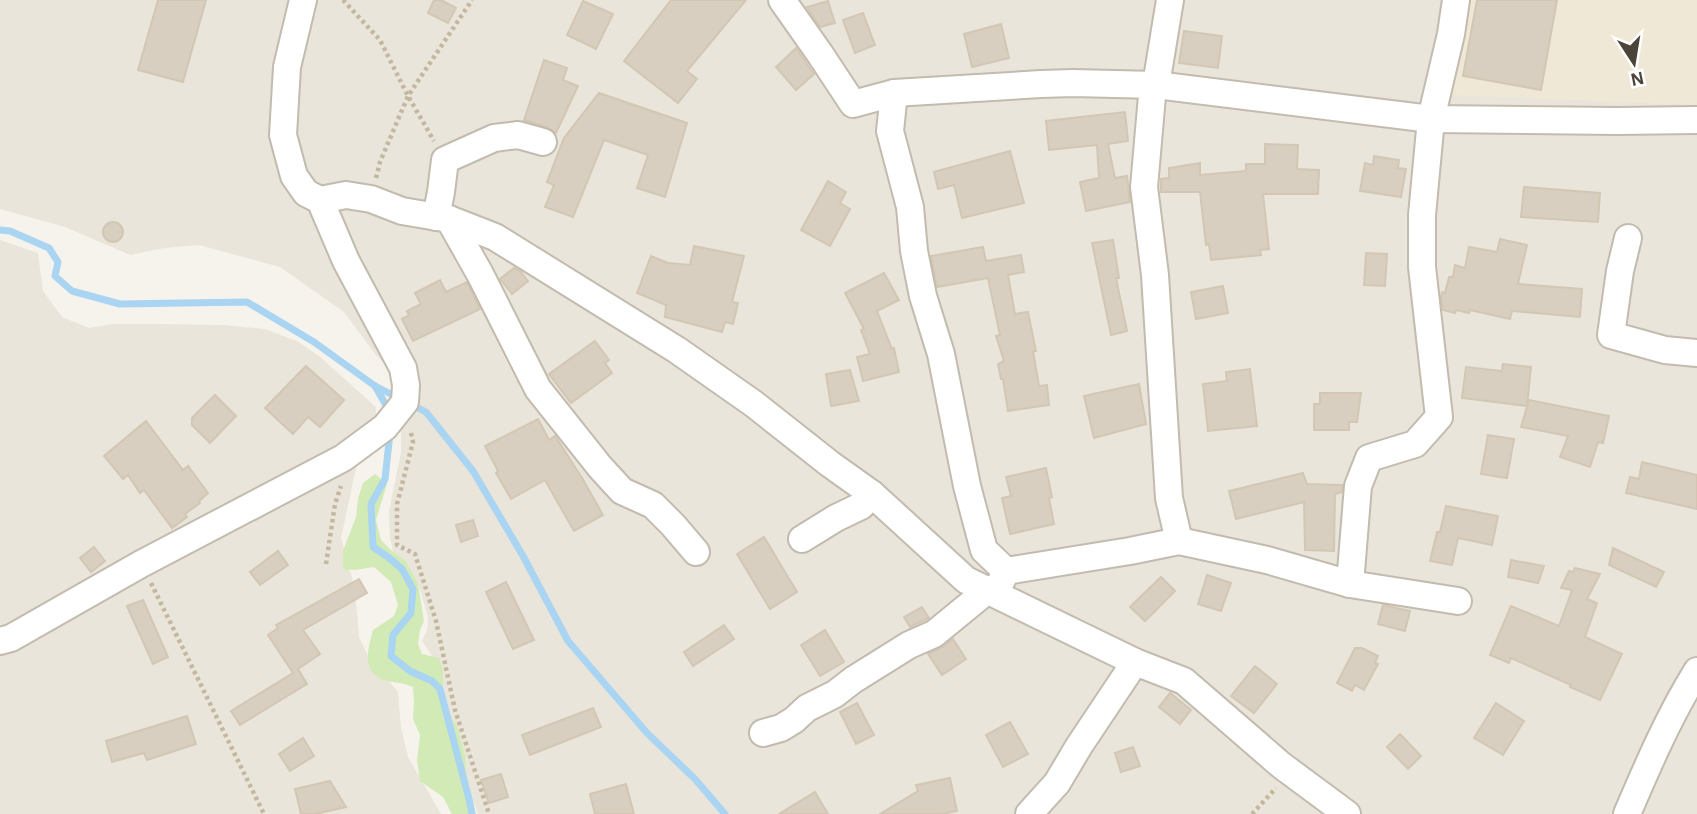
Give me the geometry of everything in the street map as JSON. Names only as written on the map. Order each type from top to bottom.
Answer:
[{"type":"street","points":[[303,0],[286,67],[282,135],[294,176],[306,193],[320,200],[346,195],[372,199],[402,211],[442,218],[495,237],[677,350],[754,404],[872,494],[966,580],[996,584],[1179,541],[1267,560],[1350,584],[1458,601]]},
{"type":"street","points":[[782,0],[853,104],[894,93],[1041,83],[1156,85],[1431,118],[1697,120]]},
{"type":"street","points":[[1170,0],[1152,96],[1144,187],[1155,275],[1169,498],[1179,541]]},
{"type":"street","points":[[1350,584],[1358,486],[1369,458],[1415,444],[1439,417],[1422,267],[1422,215],[1431,118],[1451,34],[1456,0]]},
{"type":"street","points":[[894,93],[890,131],[910,207],[914,251],[923,296],[941,354],[967,486],[996,584],[1135,662],[1184,681],[1291,772],[1347,814]]},
{"type":"street","points":[[544,142],[518,135],[494,138],[445,160],[441,192],[442,218],[480,274],[538,388],[622,491],[653,505],[696,552]]},
{"type":"street","points":[[0,641],[343,458],[385,427],[405,402],[407,394],[403,368],[346,261],[320,200]]},
{"type":"street","points":[[1628,238],[1620,271],[1611,335],[1665,350],[1697,353]]},
{"type":"street","points":[[802,539],[861,506],[872,494]]},
{"type":"street","points":[[763,733],[781,728],[807,708],[835,694],[909,645],[934,634],[996,584]]},
{"type":"street","points":[[1029,814],[1057,783],[1135,662]]},
{"type":"street","points":[[1632,811],[1643,773],[1697,671]]},
{"type":"path","points":[[343,0],[380,40],[445,160]]},
{"type":"path","points":[[372,199],[380,162],[408,96],[472,0]]},
{"type":"path","points":[[401,407],[408,419],[413,442],[397,504],[397,545],[415,554],[436,621],[455,710],[489,814]]},
{"type":"path","points":[[326,564],[335,504],[346,475],[343,458]]},
{"type":"path","points":[[141,564],[264,814]]},
{"type":"path","points":[[1251,814],[1291,772]]},
{"type":"shaded area","points":[[0,0],[1697,0],[1697,814],[478,814],[441,678],[422,641],[427,630],[428,617],[418,583],[405,560],[393,552],[390,537],[389,511],[401,452],[401,430],[418,398],[375,354],[344,312],[280,267],[199,245],[130,255],[65,227],[0,209]]},
{"type":"shaded area","points":[[1468,0],[1697,0],[1697,105],[1451,95]]},
{"type":"shaded area","points":[[0,240],[38,253],[43,291],[62,317],[89,328],[113,324],[157,324],[265,329],[299,342],[319,356],[376,407],[376,422],[358,459],[341,538],[355,589],[359,637],[368,656],[398,692],[401,728],[408,757],[441,814],[0,814]]},
{"type":"green space","points":[[375,474],[387,484],[376,520],[381,540],[405,560],[418,583],[424,621],[418,644],[422,654],[439,658],[443,671],[443,689],[465,756],[466,773],[476,814],[452,814],[443,797],[420,781],[417,761],[420,735],[413,719],[413,687],[377,677],[369,666],[368,652],[373,630],[394,616],[398,605],[391,582],[374,567],[343,569],[343,551],[356,517],[363,483]]},
{"type":"building","points":[[158,0],[206,0],[183,82],[138,70]]},
{"type":"building","points":[[434,0],[441,0],[456,8],[448,23],[428,13]]},
{"type":"building","points":[[671,0],[746,0],[687,71],[697,79],[678,103],[624,61]]},
{"type":"building","points":[[1477,0],[1557,0],[1541,90],[1463,76]]},
{"type":"building","points":[[583,1],[613,14],[596,49],[567,35]]},
{"type":"building","points":[[828,1],[835,23],[820,27],[807,7]]},
{"type":"building","points":[[863,13],[875,45],[855,53],[843,20]]},
{"type":"building","points":[[1001,24],[1009,58],[972,67],[964,34]]},
{"type":"building","points":[[1184,31],[1222,36],[1218,68],[1179,63]]},
{"type":"building","points":[[796,48],[814,74],[796,90],[776,67]]},
{"type":"building","points":[[544,60],[567,68],[563,80],[578,86],[556,133],[547,127],[524,120]]},
{"type":"building","points":[[599,93],[687,123],[665,197],[637,188],[648,155],[604,140],[573,217],[545,207],[554,185],[547,182],[564,138]]},
{"type":"building","points":[[1125,112],[1128,141],[1108,144],[1115,178],[1127,176],[1130,202],[1086,211],[1080,182],[1099,178],[1097,145],[1049,150],[1046,121]]},
{"type":"building","points":[[1265,144],[1298,145],[1297,169],[1319,170],[1318,194],[1263,194],[1269,249],[1260,250],[1261,255],[1211,260],[1209,244],[1206,245],[1200,192],[1161,192],[1161,179],[1169,178],[1169,168],[1200,163],[1200,175],[1246,171],[1246,164],[1265,164]]},
{"type":"building","points":[[1010,151],[1024,203],[962,218],[954,185],[938,189],[934,172]]},
{"type":"building","points":[[1374,156],[1399,160],[1398,168],[1406,169],[1401,197],[1360,191],[1365,163],[1373,165]]},
{"type":"building","points":[[828,181],[846,192],[840,203],[850,209],[830,246],[801,230]]},
{"type":"building","points":[[1524,187],[1600,193],[1598,222],[1521,217]]},
{"type":"building","points":[[113,222],[120,225],[123,232],[120,239],[113,242],[106,239],[103,232],[106,225]]},
{"type":"building","points":[[1500,239],[1527,245],[1518,284],[1582,289],[1580,317],[1512,311],[1510,319],[1470,310],[1469,313],[1456,310],[1455,313],[1443,310],[1442,292],[1445,293],[1449,277],[1453,277],[1455,265],[1465,268],[1469,247],[1497,252]]},
{"type":"building","points":[[1113,240],[1119,278],[1116,278],[1127,331],[1111,335],[1092,243]]},
{"type":"building","points":[[694,246],[744,256],[732,302],[738,303],[733,324],[725,322],[722,332],[665,317],[666,305],[637,293],[651,256],[668,263],[690,265]]},
{"type":"building","points":[[983,247],[986,261],[1021,255],[1024,272],[1008,275],[1015,314],[1028,312],[1036,351],[1033,351],[1039,386],[1047,385],[1049,405],[1008,411],[998,364],[1004,361],[996,336],[1000,335],[988,278],[937,287],[931,256]]},
{"type":"building","points":[[1366,253],[1387,254],[1385,286],[1364,285]]},
{"type":"building","points":[[514,268],[528,281],[512,294],[500,279]]},
{"type":"building","points":[[884,273],[899,300],[877,311],[892,349],[894,348],[899,372],[863,381],[857,357],[870,354],[861,330],[864,329],[845,293]]},
{"type":"building","points":[[440,280],[446,292],[467,282],[480,309],[413,341],[402,319],[409,315],[407,311],[421,304],[415,293]]},
{"type":"building","points":[[1223,286],[1228,313],[1196,319],[1191,292]]},
{"type":"building","points":[[595,341],[609,360],[605,363],[612,373],[571,403],[549,374]]},
{"type":"building","points":[[1503,364],[1531,367],[1527,406],[1462,398],[1466,367],[1502,371]]},
{"type":"building","points":[[306,366],[344,400],[320,427],[308,417],[293,434],[265,408]]},
{"type":"building","points":[[1250,369],[1257,426],[1208,431],[1203,384],[1227,381],[1226,372]]},
{"type":"building","points":[[850,370],[859,401],[831,406],[826,374]]},
{"type":"building","points":[[1139,384],[1146,424],[1094,438],[1084,396]]},
{"type":"building","points":[[1320,393],[1361,393],[1357,422],[1349,422],[1349,430],[1314,430],[1314,404],[1320,404]]},
{"type":"building","points":[[215,395],[236,416],[210,443],[192,425],[192,418]]},
{"type":"building","points":[[1529,400],[1609,416],[1603,443],[1598,442],[1590,467],[1560,457],[1568,436],[1521,427]]},
{"type":"building","points":[[538,419],[549,440],[555,436],[603,515],[574,531],[545,480],[511,499],[485,446]]},
{"type":"building","points":[[146,421],[183,470],[188,466],[208,493],[185,514],[187,517],[172,528],[144,490],[140,493],[128,475],[123,479],[104,456]]},
{"type":"building","points":[[1488,435],[1514,439],[1507,478],[1481,474]]},
{"type":"building","points":[[1642,462],[1697,475],[1697,509],[1626,493],[1630,477],[1639,479]]},
{"type":"building","points":[[1046,468],[1054,524],[1010,534],[1002,498],[1011,496],[1006,477]]},
{"type":"building","points":[[1303,473],[1307,484],[1342,485],[1342,492],[1335,494],[1334,551],[1305,550],[1304,502],[1236,519],[1229,491]]},
{"type":"building","points":[[1446,506],[1498,516],[1492,545],[1458,538],[1452,565],[1430,561]]},
{"type":"building","points":[[473,520],[478,536],[461,542],[456,525]]},
{"type":"building","points":[[764,537],[797,592],[770,609],[737,554]]},
{"type":"building","points":[[94,547],[105,561],[91,572],[80,558]]},
{"type":"building","points":[[1613,548],[1664,572],[1656,587],[1609,565]]},
{"type":"building","points":[[278,551],[288,565],[260,585],[250,572]]},
{"type":"building","points":[[1511,560],[1544,566],[1538,583],[1508,577]]},
{"type":"building","points":[[1575,568],[1600,574],[1587,599],[1597,603],[1585,637],[1622,654],[1600,700],[1511,658],[1509,663],[1490,655],[1511,606],[1559,626],[1572,590],[1561,588],[1569,571],[1573,572]]},
{"type":"building","points":[[1207,575],[1231,583],[1221,611],[1198,604]]},
{"type":"building","points":[[1161,577],[1175,591],[1145,621],[1130,607]]},
{"type":"building","points":[[359,579],[367,593],[303,630],[320,654],[298,669],[307,684],[240,725],[231,711],[293,673],[268,635],[278,628],[276,625]]},
{"type":"building","points":[[506,582],[534,640],[513,649],[486,592]]},
{"type":"building","points":[[143,600],[168,657],[153,664],[127,606]]},
{"type":"building","points":[[1383,605],[1410,611],[1405,631],[1378,624]]},
{"type":"building","points":[[922,607],[929,618],[910,627],[904,617]]},
{"type":"building","points":[[724,625],[734,639],[693,666],[684,652]]},
{"type":"building","points":[[825,630],[844,662],[820,676],[801,645]]},
{"type":"building","points":[[953,639],[966,659],[942,675],[928,654]]},
{"type":"building","points":[[1355,648],[1362,648],[1378,656],[1375,663],[1378,664],[1364,690],[1355,685],[1352,691],[1337,683]]},
{"type":"building","points":[[1255,666],[1277,684],[1254,713],[1231,696]]},
{"type":"building","points":[[1170,693],[1191,710],[1180,724],[1159,707]]},
{"type":"building","points":[[857,703],[874,735],[856,744],[840,712]]},
{"type":"building","points":[[1496,703],[1524,721],[1503,755],[1474,738]]},
{"type":"building","points":[[593,708],[601,727],[530,755],[522,735]]},
{"type":"building","points":[[187,716],[196,744],[147,760],[144,753],[112,762],[106,741]]},
{"type":"building","points":[[1010,722],[1028,754],[1003,767],[986,735]]},
{"type":"building","points":[[1400,734],[1421,756],[1408,769],[1387,747]]},
{"type":"building","points":[[303,738],[314,756],[290,771],[279,754]]},
{"type":"building","points":[[1133,747],[1140,766],[1121,772],[1115,753]]},
{"type":"building","points":[[501,774],[508,797],[489,803],[481,780]]},
{"type":"building","points":[[950,778],[957,811],[942,814],[880,814],[918,791],[916,785]]},
{"type":"building","points":[[330,781],[346,807],[315,814],[301,814],[295,789]]},
{"type":"building","points":[[626,784],[634,814],[595,814],[590,794]]},
{"type":"building","points":[[815,792],[828,814],[779,814]]},
{"type":"waterway","points":[[0,230],[10,231],[49,248],[58,262],[55,276],[72,291],[120,304],[247,302],[314,342],[375,386],[426,412],[473,471],[523,556],[568,641],[647,733],[695,779],[725,814]]},
{"type":"waterway","points":[[375,386],[390,412]]},
{"type":"waterway","points":[[390,433],[385,479],[371,504],[373,547],[402,569],[413,589],[411,613],[393,635],[391,656],[410,671],[432,681],[440,689],[472,814]]}]
